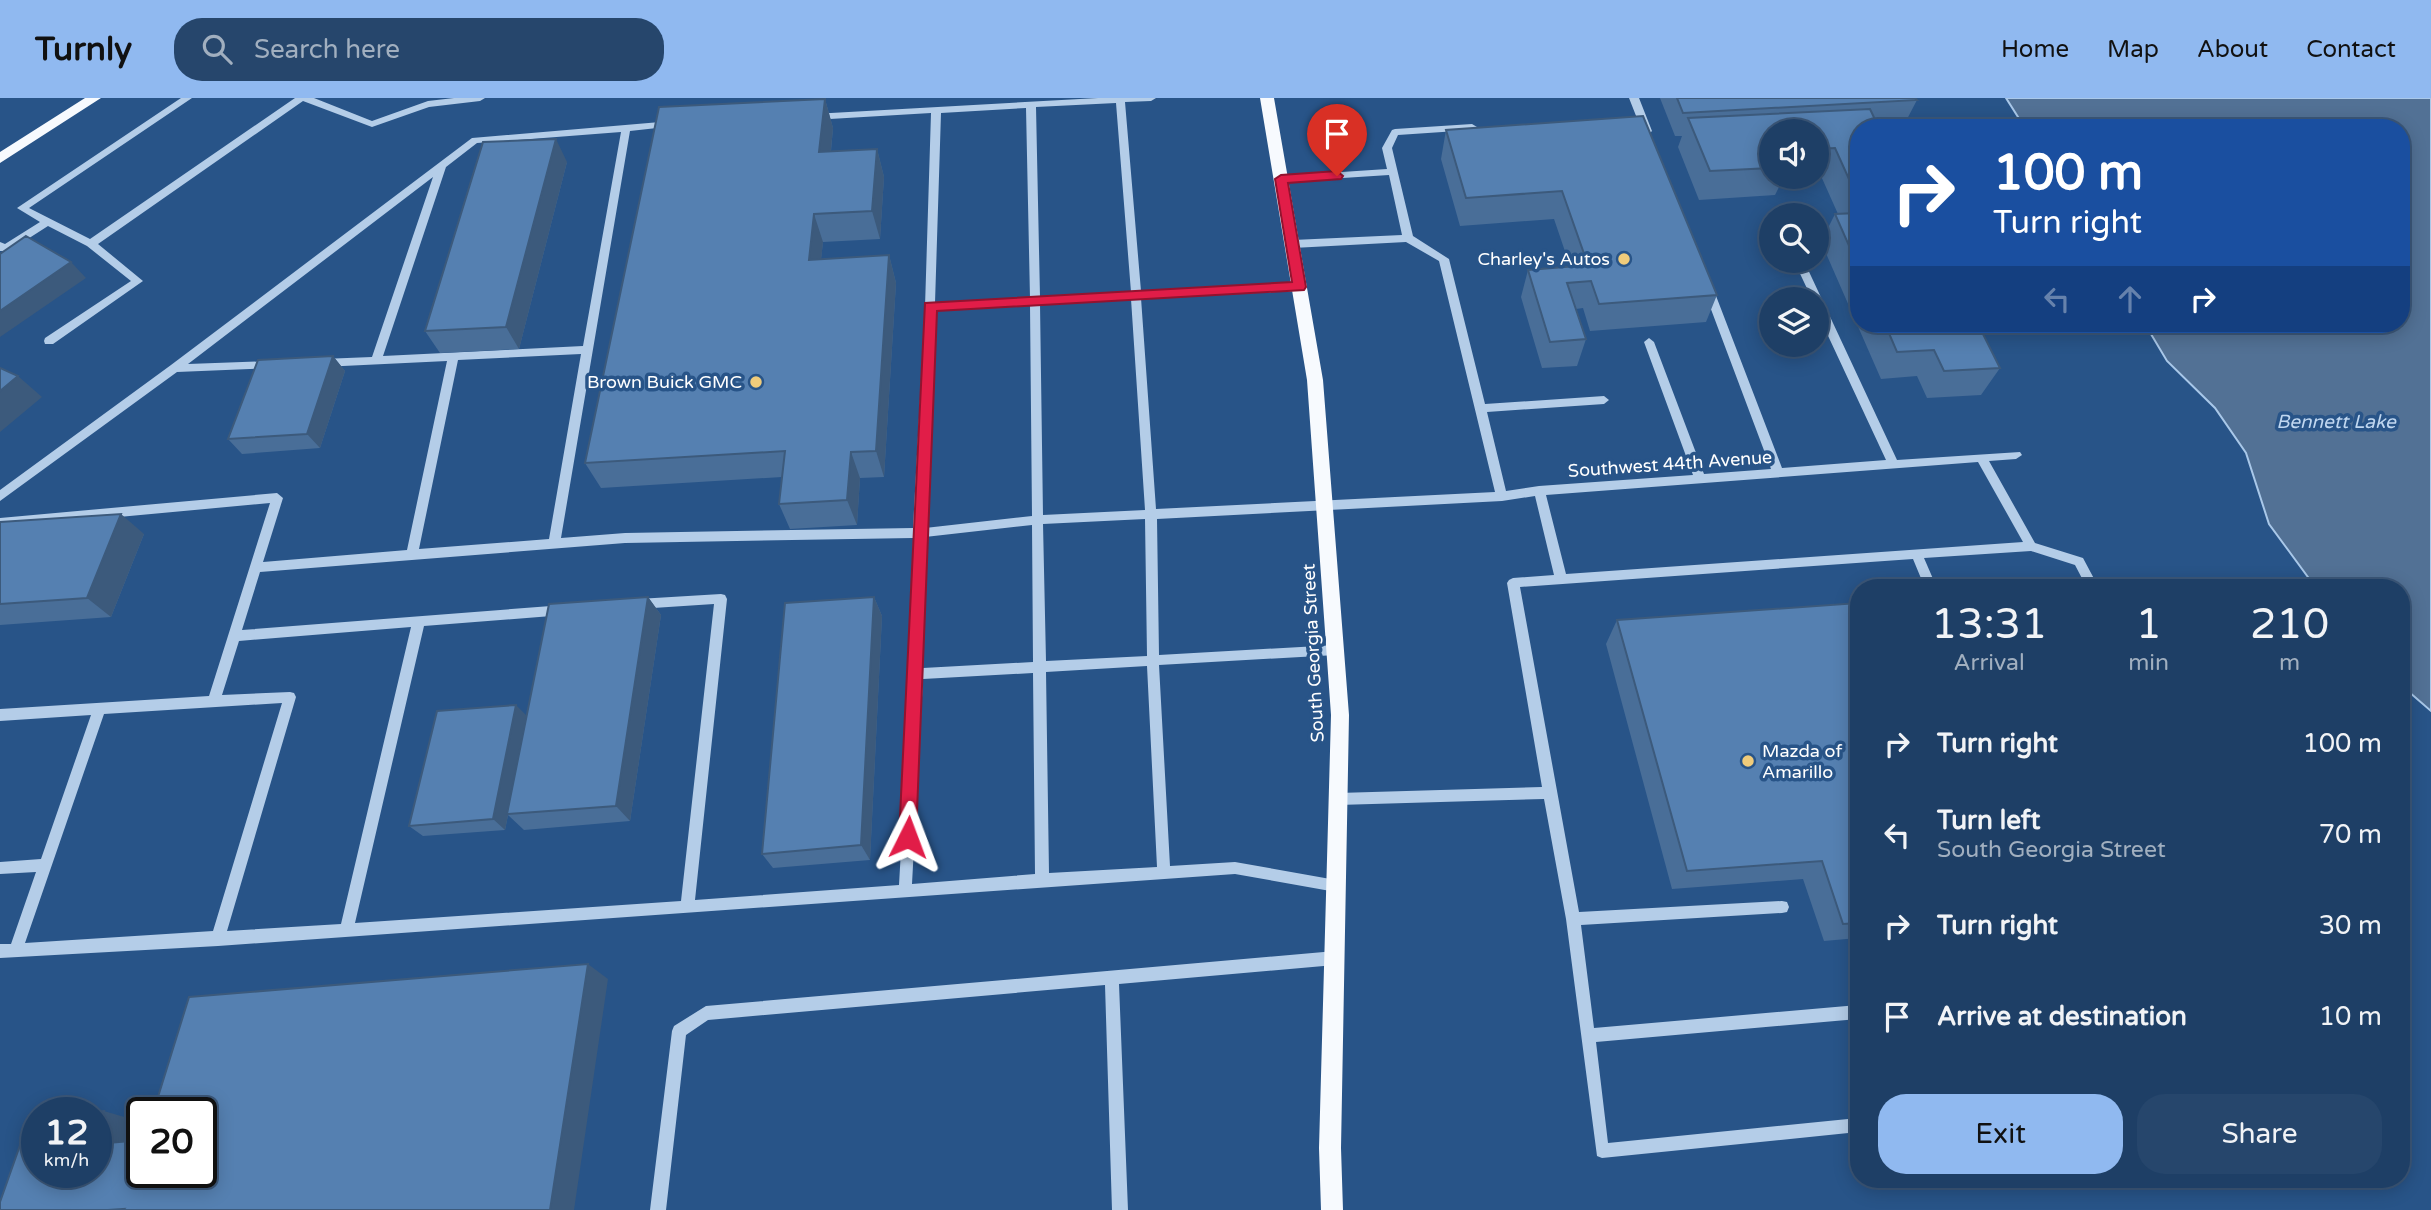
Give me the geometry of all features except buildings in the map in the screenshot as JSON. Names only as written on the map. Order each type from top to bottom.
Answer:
[{"type":"main road","points":[[0,158],[94,98]]},
{"type":"main road","name":"South Georgia Street","points":[[1267,98],[1315,380],[1340,715],[1330,1148],[1332,1210]]},
{"type":"street","points":[[303,98],[372,124],[428,104],[480,98]]},
{"type":"street","points":[[802,117],[936,110],[1000,102],[1031,105],[1151,98]]},
{"type":"street","points":[[1634,98],[1649,137]]},
{"type":"street","points":[[1120,100],[1151,514],[1153,661],[1164,872]]},
{"type":"street","points":[[1031,105],[1039,520],[1042,880]]},
{"type":"street","points":[[905,891],[917,674],[919,533],[936,110]]},
{"type":"street","points":[[0,496],[175,368],[475,140],[680,123]]},
{"type":"street","points":[[1408,238],[1387,148],[1395,132],[1472,127]]},
{"type":"street","points":[[554,543],[626,128]]},
{"type":"street","points":[[376,361],[441,167]]},
{"type":"street","points":[[1281,179],[1392,172]]},
{"type":"street","points":[[0,246],[5,249],[48,221]]},
{"type":"street","points":[[1293,244],[1408,238],[1444,259],[1502,496]]},
{"type":"street","points":[[49,341],[138,281],[90,244]]},
{"type":"street","points":[[1805,273],[1894,465]]},
{"type":"street","points":[[1704,279],[1779,474]]},
{"type":"street","points":[[930,307],[1299,287]]},
{"type":"street","points":[[1650,342],[1701,480]]},
{"type":"street","points":[[309,364],[586,350]]},
{"type":"street","points":[[412,554],[453,357]]},
{"type":"street","points":[[175,368],[282,365]]},
{"type":"street","points":[[1480,408],[1604,400]]},
{"type":"street","name":"Southwest 44th Avenue","points":[[256,567],[625,538],[919,533],[1039,520],[1502,496],[2017,455]]},
{"type":"street","points":[[1981,458],[2031,547]]},
{"type":"street","points":[[1539,491],[1561,579]]},
{"type":"street","points":[[0,523],[277,498],[214,701]]},
{"type":"street","points":[[1338,799],[1549,793],[1513,583],[2031,547],[2079,561],[2088,579]]},
{"type":"street","points":[[1917,555],[1927,579]]},
{"type":"street","points":[[625,605],[721,598],[687,906]]},
{"type":"street","points":[[234,636],[584,608]]},
{"type":"street","points":[[346,930],[419,620]]},
{"type":"street","points":[[917,674],[1336,650]]},
{"type":"street","points":[[0,715],[290,697],[218,939]]},
{"type":"street","points":[[16,950],[99,709]]},
{"type":"street","points":[[0,868],[46,865]]},
{"type":"street","points":[[0,951],[218,939],[1235,868],[1336,886]]},
{"type":"street","points":[[1573,919],[1782,907]]},
{"type":"street","points":[[1588,1036],[1850,1013]]},
{"type":"lane","points":[[187,98],[22,208],[90,244],[303,98]]},
{"type":"lane","points":[[1549,793],[1573,919],[1602,1151],[1850,1126]]},
{"type":"lane","points":[[658,1210],[679,1031],[706,1013],[1335,958]]},
{"type":"lane","points":[[1112,978],[1120,1210]]},
{"type":"water","name":"Bennett Lake","points":[[2006,98],[2431,98],[2431,711],[2410,693],[2410,579],[2309,579],[2269,524],[2246,453],[2215,408],[2167,361],[2150,333],[2410,333],[2410,119],[2019,119]]},
{"type":"place","name":"Charley's Autos","points":[[1624,259]]},
{"type":"place","name":"Brown Buick GMC","points":[[756,382]]},
{"type":"place","name":"Mazda of Amarillo","points":[[1748,761]]},
{"type":"route","points":[[908,837],[917,674],[919,533],[930,307],[1299,287],[1281,179],[1337,176]]}]
